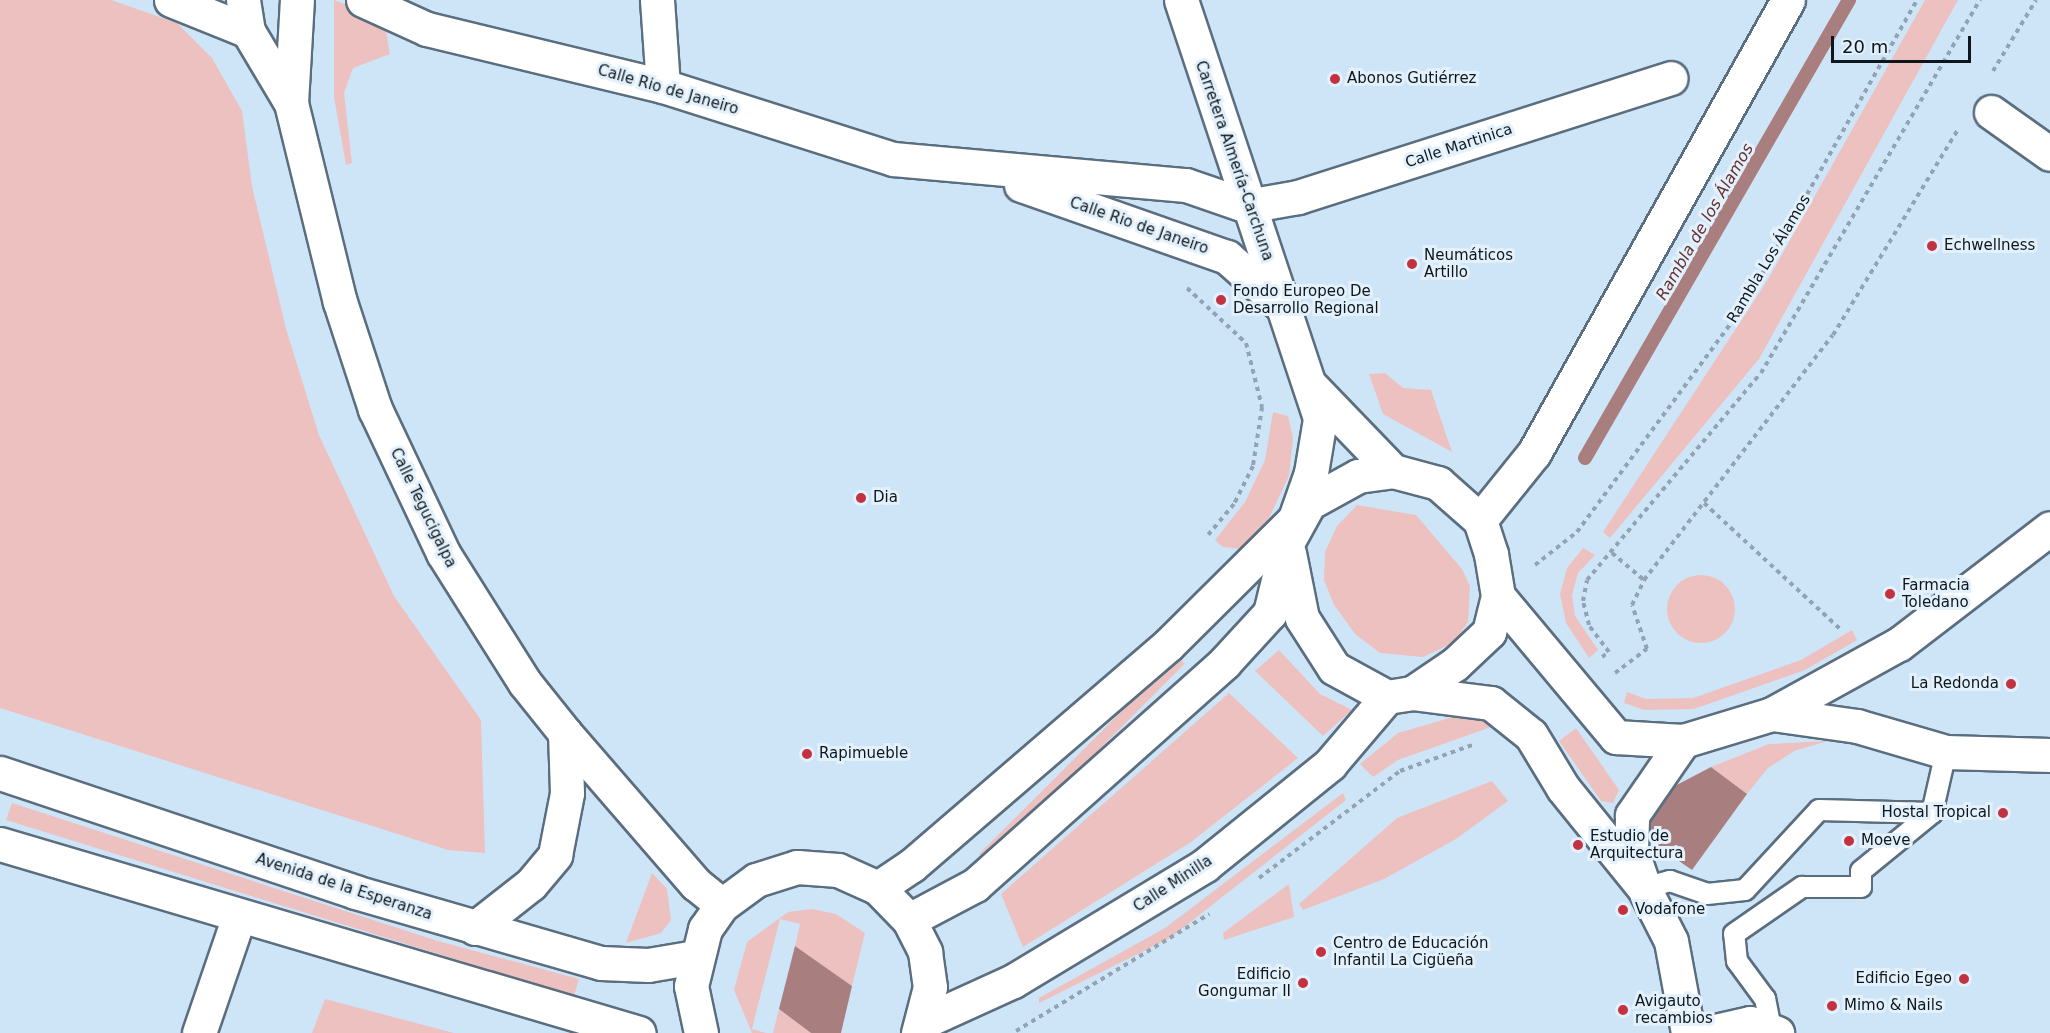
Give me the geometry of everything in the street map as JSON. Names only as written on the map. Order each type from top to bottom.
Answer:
[{"type":"street","points":[[171,0],[245,16]]},
{"type":"street","name":"Calle Tegucigalpa","points":[[291,103],[297,0]]},
{"type":"street","name":"Calle Rio de Janeiro","points":[[363,0],[427,30],[663,86],[893,159],[977,170],[1186,185],[1247,206]]},
{"type":"street","points":[[657,0],[663,86]]},
{"type":"street","name":"Carretera Almería-Carchuna","points":[[1181,0],[1247,206],[1313,388],[1320,419],[1291,531]]},
{"type":"street","points":[[1480,520],[1534,453],[1788,0]]},
{"type":"street","name":"Calle Tegucigalpa","points":[[245,16],[291,103],[340,302],[375,409],[443,553],[525,683],[565,733],[696,884],[722,906]]},
{"type":"street","name":"Calle Martinica","points":[[1247,206],[1298,197],[1670,78]]},
{"type":"street","points":[[1977,117],[2050,154]]},
{"type":"street","name":"Calle Rio de Janeiro","points":[[977,170],[1227,257],[1285,309]]},
{"type":"street","name":"Carretera Almería-Carchuna","points":[[1313,388],[1393,471]]},
{"type":"street","points":[[878,888],[911,866],[1168,645],[1291,531],[1309,503],[1358,476],[1393,471],[1438,483],[1480,520],[1498,596],[1616,737],[1683,741],[1772,714],[1899,644],[2050,528]]},
{"type":"street","points":[[1291,531],[1308,628],[1334,668],[1400,695],[1491,703],[1531,735],[1563,788],[1644,888]]},
{"type":"street","points":[[909,920],[975,885],[1224,663],[1270,613],[1291,531]]},
{"type":"street","points":[[1400,695],[1455,664],[1488,632],[1498,596]]},
{"type":"street","name":"Calle Minilla","points":[[921,1028],[1013,981],[1205,865],[1330,764],[1400,695]]},
{"type":"street","points":[[1772,714],[1857,726],[1946,752],[2050,755]]},
{"type":"street","points":[[475,928],[531,884],[555,855],[567,793],[565,733]]},
{"type":"street","points":[[1683,741],[1632,814],[1631,849],[1644,888],[1671,940],[1688,1033]]},
{"type":"street","name":"Avenida de la Esperanza","points":[[0,772],[475,928],[601,963],[648,965],[694,957]]},
{"type":"street","points":[[0,844],[639,1033]]},
{"type":"street","points":[[701,1033],[691,986],[694,957],[722,906],[756,880],[796,867],[838,870],[878,888],[909,920],[925,952],[930,987],[921,1028]]},
{"type":"street","points":[[199,1033],[239,916]]},
{"type":"street","points":[[1706,1033],[1727,1024],[1774,1031]]},
{"type":"lane","points":[[1774,1031],[1765,999],[1737,961],[1734,934],[1802,886],[1861,886],[1861,871],[1932,813],[1946,752]]},
{"type":"lane","points":[[1644,888],[1670,881],[1707,894],[1745,890],[1819,810],[1932,813]]},
{"type":"path","name":"Rambla Los Álamos","points":[[1577,532],[1745,304],[1917,0]]},
{"type":"path","points":[[1609,652],[1589,625],[1583,601],[1587,580],[1761,373],[1980,0]]},
{"type":"path","points":[[1989,77],[2036,0]]},
{"type":"path","points":[[1612,676],[1647,649],[1632,605],[1644,580],[1833,335],[1977,117]]},
{"type":"path","points":[[1184,286],[1246,343],[1262,407],[1253,466],[1234,504],[1208,535]]},
{"type":"path","points":[[1704,503],[1844,632]]},
{"type":"path","points":[[1612,553],[1644,580]]},
{"type":"shaded area","points":[[0,0],[111,0],[177,23],[212,58],[242,111],[252,186],[286,329],[319,435],[394,596],[481,720],[485,853],[448,850],[0,708]]},
{"type":"shaded area","points":[[334,0],[384,19],[390,54],[353,68],[344,93],[352,163],[346,165],[334,97]]},
{"type":"shaded area","points":[[1925,0],[1958,0],[1759,359],[1610,538],[1603,532],[1767,281]]},
{"type":"shaded area","points":[[1385,373],[1403,388],[1431,390],[1452,452],[1383,414],[1369,374]]},
{"type":"shaded area","points":[[1273,412],[1288,416],[1293,438],[1289,476],[1269,518],[1241,549],[1223,547],[1215,540],[1245,502],[1265,460]]},
{"type":"shaded area","points":[[1357,505],[1416,515],[1462,569],[1470,586],[1468,622],[1453,643],[1423,657],[1380,653],[1355,634],[1334,605],[1324,580],[1325,552],[1337,526]]},
{"type":"shaded area","points":[[1583,548],[1595,555],[1578,573],[1572,595],[1575,616],[1598,650],[1589,658],[1566,623],[1560,594],[1567,568]]},
{"type":"shaded area","points":[[1694,575],[1708,575],[1720,580],[1730,590],[1735,609],[1730,628],[1720,638],[1708,643],[1694,643],[1682,638],[1672,628],[1667,616],[1667,602],[1672,590],[1682,580]]},
{"type":"shaded area","points":[[1852,630],[1857,640],[1805,670],[1694,709],[1644,710],[1624,703],[1627,692],[1646,699],[1693,698],[1801,660]]},
{"type":"shaded area","points":[[1279,650],[1320,694],[1352,710],[1323,736],[1255,671]]},
{"type":"shaded area","points":[[1177,656],[1185,664],[987,862],[979,854]]},
{"type":"shaded area","points":[[1229,693],[1298,758],[1191,842],[1023,947],[1001,894]]},
{"type":"shaded area","points":[[1477,710],[1496,715],[1491,727],[1398,760],[1373,777],[1360,764],[1398,733]]},
{"type":"shaded area","points":[[1576,728],[1619,790],[1613,803],[1601,801],[1559,741]]},
{"type":"shaded area","points":[[1828,741],[1794,751],[1768,768],[1747,794],[1711,767],[1769,744]]},
{"type":"shaded area","points":[[1711,767],[1747,794],[1692,870],[1649,840],[1651,821],[1671,788]]},
{"type":"shaded area","points":[[1492,781],[1508,801],[1456,839],[1384,879],[1303,910],[1299,904],[1397,818]]},
{"type":"shaded area","points":[[1343,793],[1346,800],[1170,938],[1039,1003],[1039,998],[1165,928]]},
{"type":"shaded area","points":[[12,803],[438,941],[579,979],[574,996],[6,820]]},
{"type":"shaded area","points":[[652,873],[667,889],[671,920],[661,933],[626,943]]},
{"type":"shaded area","points":[[1289,884],[1294,917],[1224,940],[1223,933]]},
{"type":"shaded area","points":[[812,909],[836,914],[865,933],[852,986],[795,946],[800,924],[780,919],[752,1029],[766,1033],[752,1033],[734,990],[747,942],[788,912]]},
{"type":"shaded area","points":[[795,946],[852,986],[841,1033],[811,1033],[779,1009]]},
{"type":"shaded area","points":[[325,999],[454,1033],[312,1033]]},
{"type":"shaded area","points":[[779,1009],[811,1033],[773,1033]]},
{"type":"waterway","name":"Rambla de los Álamos","points":[[1585,458],[1849,0]]},
{"type":"place","name":"Abonos Gutiérrez","points":[[1335,79]]},
{"type":"place","name":"Echwellness","points":[[1932,246]]},
{"type":"place","name":"Neumáticos Artillo","points":[[1412,264]]},
{"type":"place","name":"Fondo Europeo De Desarrollo Regional","points":[[1221,300]]},
{"type":"place","name":"Dia","points":[[861,498]]},
{"type":"place","name":"Farmacia Toledano","points":[[1890,594]]},
{"type":"place","name":"La Redonda","points":[[2011,684]]},
{"type":"place","name":"Rapimueble","points":[[807,754]]},
{"type":"place","name":"Hostal Tropical","points":[[2003,813]]},
{"type":"place","name":"Moeve","points":[[1849,841]]},
{"type":"place","name":"Estudio de Arquitectura","points":[[1578,845]]},
{"type":"place","name":"Vodafone","points":[[1623,910]]},
{"type":"place","name":"Centro de Educación Infantil La Cigüeña","points":[[1321,952]]},
{"type":"place","name":"Edificio Egeo","points":[[1964,979]]},
{"type":"place","name":"Edificio Gongumar II","points":[[1303,983]]},
{"type":"place","name":"Mimo & Nails","points":[[1832,1006]]},
{"type":"place","name":"Avigauto recambios","points":[[1623,1010]]}]
